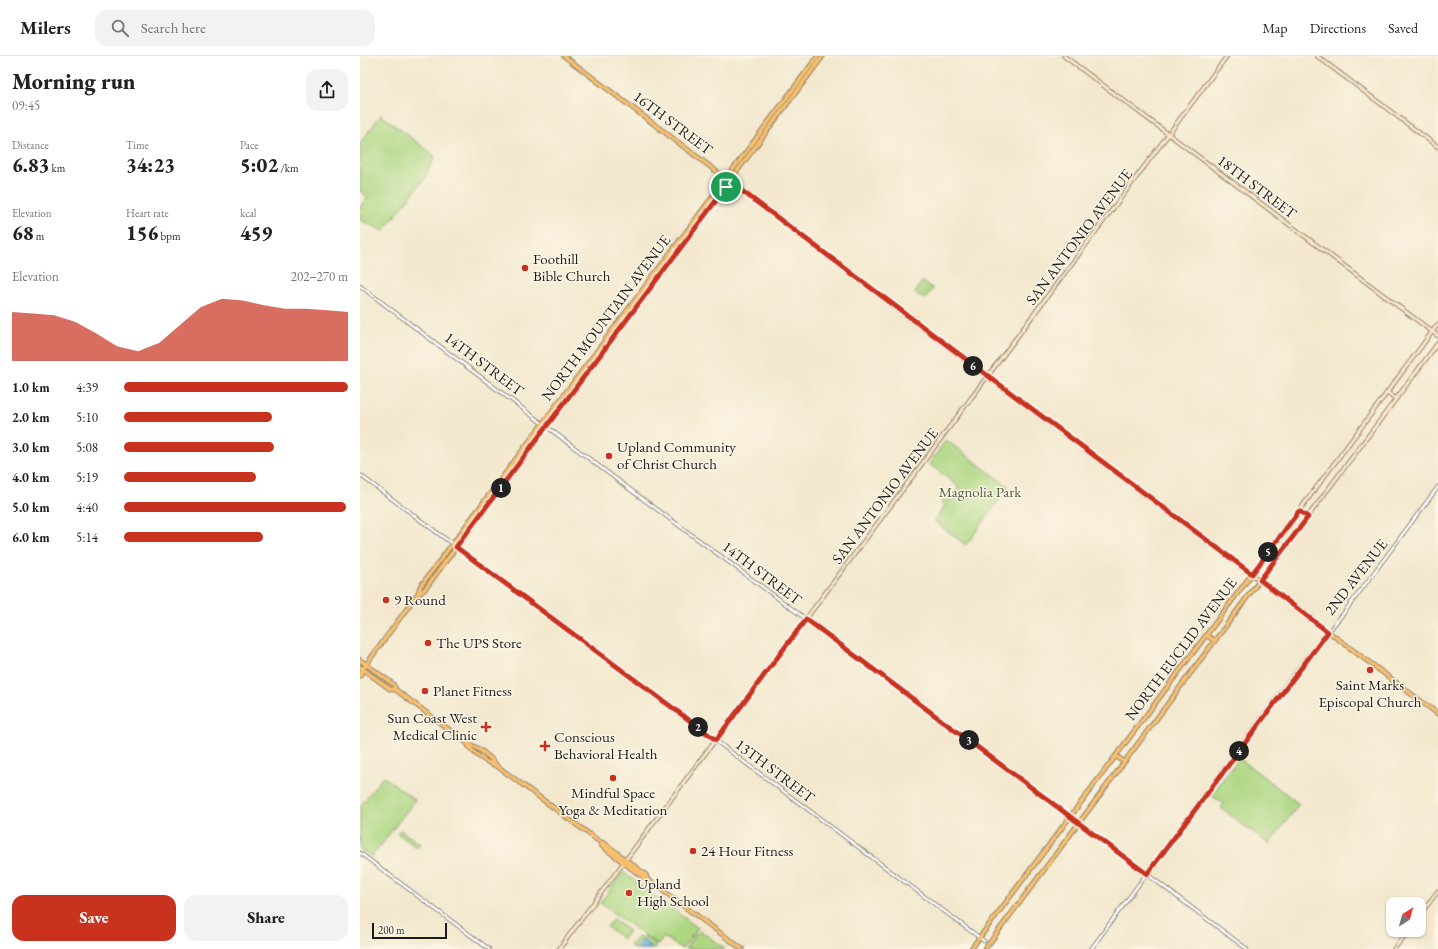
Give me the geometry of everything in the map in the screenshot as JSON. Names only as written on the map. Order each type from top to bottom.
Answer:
[{"type":"main road","name":"16TH STREET","points":[[564,56],[988,377],[1438,714]]},
{"type":"main road","name":"NORTH MOUNTAIN AVENUE","points":[[775,117],[818,56]]},
{"type":"main road","name":"NORTH MOUNTAIN AVENUE","points":[[360,676],[361,669],[416,596],[425,589],[454,546],[545,424],[775,117],[823,56]]},
{"type":"main road","name":"18TH STREET","points":[[1064,56],[1437,335]]},
{"type":"main road","name":"SAN ANTONIO AVENUE","points":[[560,949],[1227,56]]},
{"type":"main road","points":[[1317,56],[1438,147]]},
{"type":"main road","name":"NORTH EUCLID AVENUE","points":[[971,949],[1438,324]]},
{"type":"main road","name":"NORTH EUCLID AVENUE","points":[[985,949],[1438,343]]},
{"type":"main road","points":[[1387,392],[1396,399]]},
{"type":"main road","points":[[1299,511],[1308,517]]},
{"type":"main road","points":[[1206,635],[1215,641]]},
{"type":"main road","points":[[360,660],[393,684],[396,690],[466,743],[478,749],[497,766],[600,842],[604,843],[625,861],[646,875],[648,879],[742,949]]},
{"type":"main road","points":[[361,669],[390,689],[396,690]]},
{"type":"main road","points":[[1116,756],[1124,762]]},
{"type":"main road","points":[[1426,907],[1438,891]]},
{"type":"main road","points":[[1394,949],[1403,937]]},
{"type":"street","name":"14TH STREET","points":[[360,286],[1247,949]]},
{"type":"street","name":"13TH STREET","points":[[360,476],[984,941]]},
{"type":"street","name":"2ND AVENUE","points":[[1091,949],[1438,487]]},
{"type":"street","points":[[360,853],[489,949]]},
{"type":"green space","points":[[381,115],[435,156],[423,181],[383,231],[360,220],[360,207],[368,197],[360,191],[360,143]]},
{"type":"green space","points":[[922,281],[933,289],[925,299],[915,293]]},
{"type":"green space","name":"Magnolia Park","points":[[946,440],[1009,487],[966,545],[934,521],[945,506],[941,503],[945,498],[950,500],[959,487],[929,464]]},
{"type":"green space","points":[[1239,758],[1299,804],[1269,844],[1221,808],[1224,804],[1211,795]]},
{"type":"green space","points":[[383,776],[415,800],[372,857],[360,849],[360,807]]},
{"type":"green space","points":[[400,830],[420,844],[417,848],[397,833]]},
{"type":"green space","points":[[623,872],[698,928],[682,949],[664,937],[658,945],[600,903]]},
{"type":"green space","points":[[613,919],[629,931],[623,939],[607,927]]},
{"type":"green space","points":[[701,931],[725,949],[685,949],[695,935]]},
{"type":"green space","points":[[646,937],[656,945],[654,949],[634,949],[630,946],[636,938]]},
{"type":"water","points":[[642,940],[651,947],[649,949],[639,949],[637,947]]},
{"type":"place","name":"Foothill Bible Church","points":[[525,268]]},
{"type":"place","name":"Upland Community of Christ Church","points":[[609,456]]},
{"type":"place","name":"9 Round","points":[[386,600]]},
{"type":"place","name":"The UPS Store","points":[[428,643]]},
{"type":"place","name":"Saint Marks Episcopal Church","points":[[1370,670]]},
{"type":"place","name":"Planet Fitness","points":[[425,691]]},
{"type":"place","name":"Sun Coast West Medical Clinic","points":[[486,727]]},
{"type":"place","name":"Conscious Behavioral Health","points":[[545,746]]},
{"type":"place","name":"Mindful Space Yoga & Meditation","points":[[613,778]]},
{"type":"place","name":"24 Hour Fitness","points":[[693,851]]},
{"type":"place","name":"Upland High School","points":[[629,893]]},
{"type":"route","points":[[730,182],[1252,574],[1299,511],[1308,517],[1260,580],[1328,632],[1303,662],[1238,753],[1147,874],[806,619],[716,740],[456,547],[726,187],[730,182]]}]
